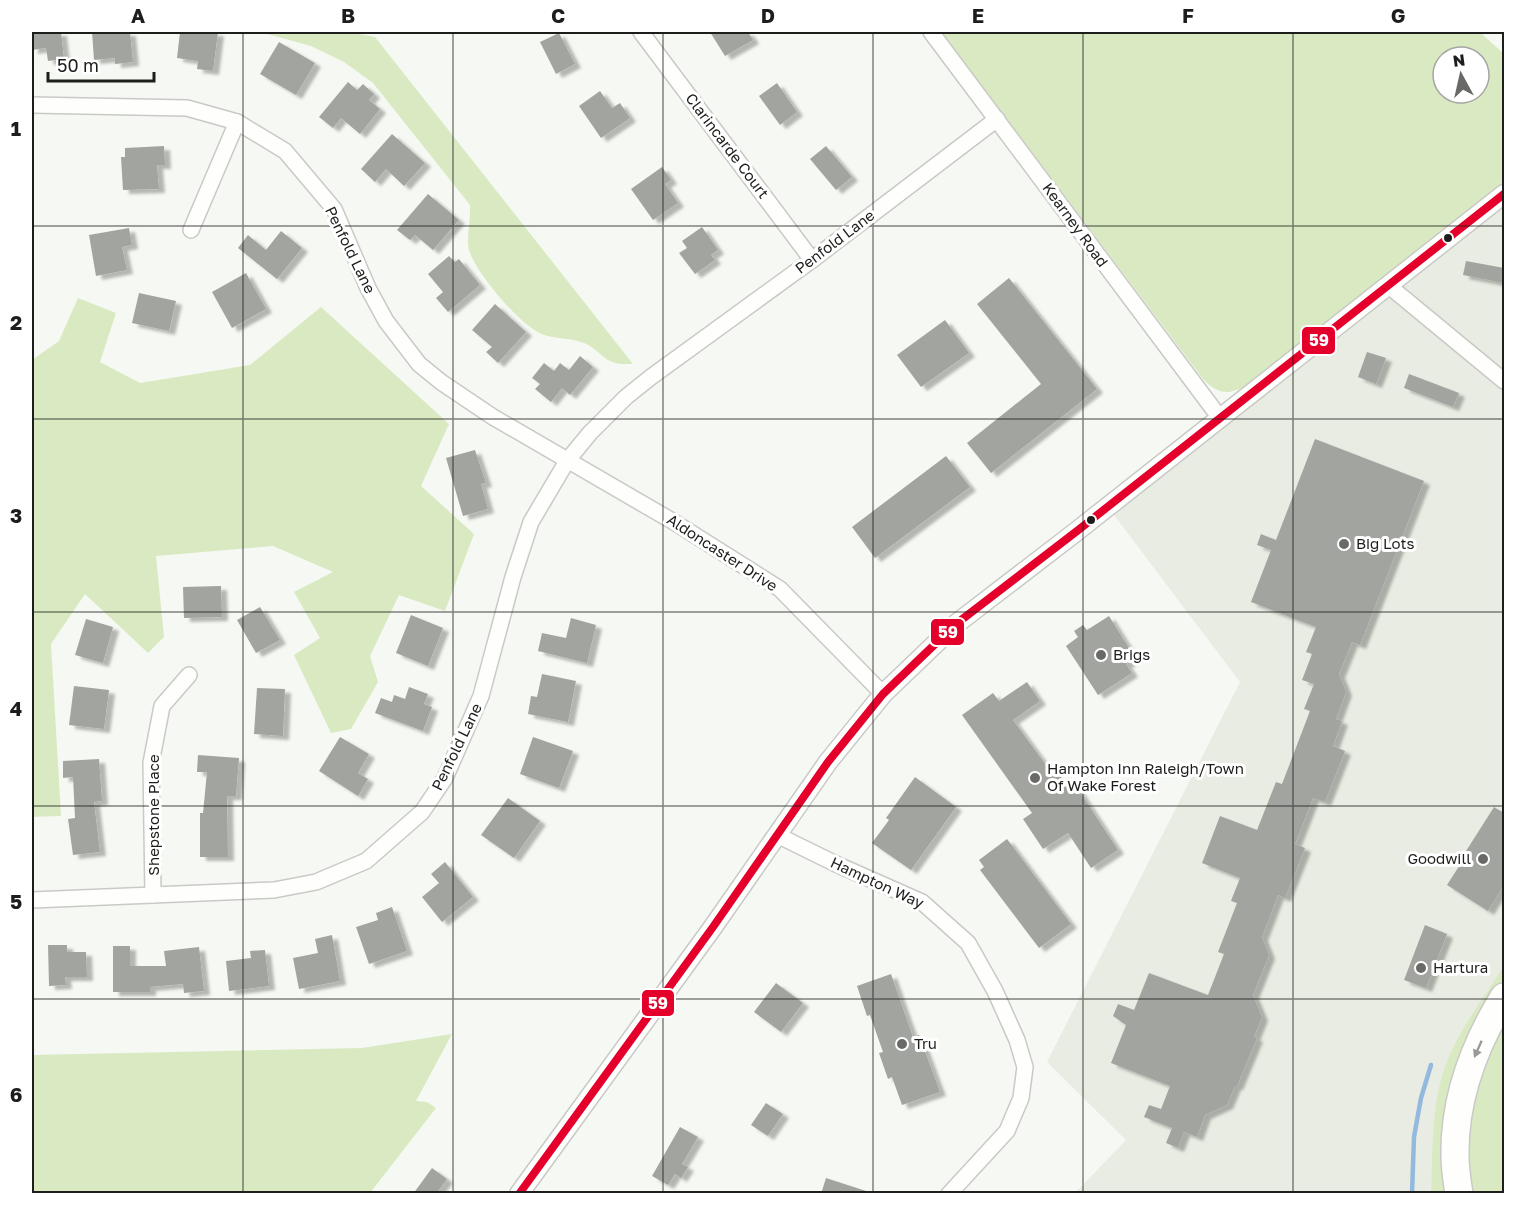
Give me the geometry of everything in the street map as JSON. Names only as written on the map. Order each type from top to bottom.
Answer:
[{"type":"highway","points":[[1459,1194],[1455,1155],[1458,1115],[1466,1075],[1492,1017],[1504,997]]},
{"type":"street","name":"Clarincarde Court","points":[[641,32],[812,260]]},
{"type":"street","name":"Kearney Road","points":[[931,32],[1220,418]]},
{"type":"street","name":"Penfold Lane","points":[[32,105],[187,108],[237,122],[285,151],[334,209],[368,288],[386,321],[419,364],[441,382],[493,417],[567,461]]},
{"type":"street","name":"Penfold Lane","points":[[32,900],[274,890],[316,882],[366,861],[422,812],[445,778],[481,696],[513,577],[531,522],[567,461],[590,433],[626,397],[812,260],[997,119]]},
{"type":"street","points":[[191,230],[237,122]]},
{"type":"street","points":[[519,1194],[713,927],[828,762],[883,694],[956,624],[1504,194]]},
{"type":"street","points":[[1389,286],[1504,381]]},
{"type":"street","name":"Aldoncaster Drive","points":[[567,461],[674,522],[780,589],[883,694]]},
{"type":"street","name":"Shepstone Place","points":[[153,895],[151,763],[162,706],[189,675]]},
{"type":"street","name":"Hampton Way","points":[[777,835],[922,902],[968,943],[995,991],[1017,1040],[1024,1067],[1021,1098],[1007,1131],[949,1194]]},
{"type":"shaded area","points":[[1504,203],[1504,966],[1460,1035],[1435,1112],[1431,1193],[1075,1193],[1126,1140],[1047,1062],[1240,682],[1114,515],[1202,440]]},
{"type":"green space","points":[[260,32],[350,32],[375,37],[633,364],[613,362],[588,345],[575,340],[544,335],[524,322],[500,298],[473,260],[468,245],[470,205],[373,83],[344,62],[311,46]]},
{"type":"green space","points":[[941,32],[1480,32],[1504,54],[1504,181],[1250,384],[1230,392],[1220,391],[1209,385]]},
{"type":"green space","points":[[78,298],[116,313],[100,362],[140,383],[250,365],[321,307],[449,424],[421,486],[474,534],[445,611],[399,595],[370,656],[378,682],[351,729],[331,733],[294,655],[320,638],[294,592],[333,572],[273,546],[156,556],[164,637],[148,653],[85,594],[51,644],[61,816],[32,817],[32,360],[59,341]]},
{"type":"green space","points":[[1504,966],[1504,981],[1496,993],[1450,1193],[1431,1194],[1435,1116],[1444,1070],[1463,1029]]},
{"type":"green space","points":[[1504,1007],[1504,1193],[1469,1194],[1465,1109]]},
{"type":"green space","points":[[452,1034],[416,1101],[427,1102],[436,1108],[370,1193],[32,1193],[32,1055],[362,1048]]},
{"type":"building","points":[[32,32],[61,32],[64,59],[48,61],[46,48],[32,50]]},
{"type":"building","points":[[92,32],[130,32],[133,62],[115,64],[115,58],[94,60]]},
{"type":"building","points":[[180,32],[218,32],[213,71],[197,69],[198,61],[177,58]]},
{"type":"building","points":[[710,32],[748,32],[753,40],[725,56]]},
{"type":"building","points":[[559,33],[575,64],[556,74],[540,42]]},
{"type":"building","points":[[279,42],[315,63],[296,95],[260,74]]},
{"type":"building","points":[[348,82],[357,90],[363,84],[374,94],[369,100],[380,109],[360,134],[341,118],[333,128],[319,117]]},
{"type":"building","points":[[777,83],[797,112],[780,125],[759,96]]},
{"type":"building","points":[[600,91],[612,108],[620,103],[630,118],[601,138],[579,106]]},
{"type":"building","points":[[392,134],[425,163],[404,186],[386,169],[375,182],[361,169]]},
{"type":"building","points":[[164,146],[165,165],[157,165],[159,189],[123,190],[121,157],[125,157],[125,148]]},
{"type":"building","points":[[826,146],[852,177],[836,190],[810,159]]},
{"type":"building","points":[[662,167],[671,180],[665,184],[678,203],[653,220],[631,189]]},
{"type":"building","points":[[428,194],[459,220],[433,250],[415,235],[410,240],[397,230]]},
{"type":"building","points":[[702,227],[718,250],[711,255],[715,260],[695,274],[679,253],[687,248],[682,241]]},
{"type":"building","points":[[129,228],[132,245],[122,247],[127,270],[96,276],[89,235]]},
{"type":"building","points":[[281,231],[302,248],[277,279],[238,248],[248,235],[266,250]]},
{"type":"building","points":[[449,256],[455,262],[459,259],[480,285],[448,312],[436,298],[443,292],[428,274]]},
{"type":"building","points":[[1466,261],[1504,268],[1504,283],[1463,275]]},
{"type":"building","points":[[246,273],[266,309],[232,328],[212,292]]},
{"type":"building","points":[[1009,278],[1097,389],[991,473],[967,443],[1041,384],[977,304]]},
{"type":"building","points":[[139,293],[176,301],[169,331],[132,323]]},
{"type":"building","points":[[495,304],[526,332],[498,363],[486,352],[492,347],[472,330]]},
{"type":"building","points":[[945,320],[969,353],[921,387],[897,355]]},
{"type":"building","points":[[1367,352],[1386,358],[1376,384],[1358,377]]},
{"type":"building","points":[[580,356],[593,367],[570,395],[562,388],[551,402],[535,389],[540,384],[532,378],[544,363],[554,371],[560,363],[569,370]]},
{"type":"building","points":[[1409,374],[1459,393],[1453,407],[1404,388]]},
{"type":"building","points":[[1315,439],[1424,481],[1360,645],[1352,642],[1339,674],[1346,692],[1336,719],[1342,721],[1333,746],[1345,751],[1325,802],[1313,798],[1295,844],[1305,848],[1285,898],[1278,895],[1262,937],[1269,955],[1253,995],[1262,1017],[1254,1037],[1257,1038],[1227,1105],[1205,1115],[1197,1137],[1184,1132],[1178,1148],[1166,1143],[1172,1128],[1144,1117],[1149,1105],[1161,1109],[1170,1086],[1111,1063],[1126,1025],[1113,1016],[1118,1004],[1134,1010],[1149,973],[1208,995],[1224,954],[1218,952],[1237,903],[1231,901],[1240,878],[1202,863],[1220,816],[1257,830],[1276,782],[1282,784],[1310,711],[1304,709],[1314,684],[1302,680],[1312,654],[1306,652],[1316,627],[1251,602],[1271,550],[1257,545],[1261,534],[1276,540]]},
{"type":"building","points":[[475,450],[486,483],[481,484],[488,509],[463,516],[446,458]]},
{"type":"building","points":[[946,456],[970,487],[875,558],[852,527]]},
{"type":"building","points":[[221,586],[222,617],[184,618],[183,587]]},
{"type":"building","points":[[260,607],[280,640],[256,653],[237,620]]},
{"type":"building","points":[[411,615],[443,628],[428,666],[396,653]]},
{"type":"building","points":[[1109,616],[1135,658],[1126,664],[1132,673],[1098,695],[1066,646],[1078,637],[1074,631],[1083,625],[1087,630]]},
{"type":"building","points":[[571,618],[596,625],[587,663],[538,651],[542,633],[566,638]]},
{"type":"building","points":[[86,619],[113,627],[103,663],[75,655]]},
{"type":"building","points":[[542,674],[576,681],[568,722],[528,714],[531,696],[537,697]]},
{"type":"building","name":"Hampton Inn Raleigh/Town Of Wake Forest","points":[[1027,682],[1040,701],[1013,720],[1054,776],[1061,777],[1066,784],[1072,780],[1118,850],[1091,868],[1068,833],[1043,849],[1023,819],[1032,813],[962,715],[993,693],[999,701]]},
{"type":"building","points":[[74,686],[109,690],[104,729],[69,725]]},
{"type":"building","points":[[409,687],[428,694],[424,704],[432,707],[423,731],[375,713],[381,698],[392,702],[394,695],[405,699]]},
{"type":"building","points":[[257,688],[285,689],[283,736],[254,734]]},
{"type":"building","points":[[340,737],[369,754],[358,773],[368,779],[358,796],[319,771]]},
{"type":"building","points":[[533,737],[573,751],[559,788],[520,774]]},
{"type":"building","points":[[198,755],[239,758],[236,796],[227,796],[228,857],[200,857],[200,813],[203,813],[207,772],[197,772]]},
{"type":"building","points":[[99,759],[102,801],[94,802],[100,852],[73,855],[68,819],[75,818],[73,777],[63,778],[63,761]]},
{"type":"building","points":[[915,777],[956,807],[911,870],[872,843],[889,820],[886,818]]},
{"type":"building","points":[[508,798],[540,821],[514,858],[481,835]]},
{"type":"building","name":"Goodwill","points":[[1494,807],[1504,813],[1504,885],[1488,911],[1447,885]]},
{"type":"building","points":[[1007,839],[1071,924],[1039,948],[980,870],[984,867],[979,860]]},
{"type":"building","points":[[445,862],[473,897],[442,922],[422,897],[439,883],[431,874]]},
{"type":"building","points":[[392,907],[407,951],[369,964],[356,927],[378,920],[376,913]]},
{"type":"building","name":"Hartura","points":[[1425,925],[1447,934],[1426,988],[1404,980]]},
{"type":"building","points":[[332,935],[340,981],[299,989],[293,958],[318,953],[315,939]]},
{"type":"building","points":[[48,945],[67,945],[67,952],[86,952],[87,977],[65,977],[66,985],[49,986]]},
{"type":"building","points":[[113,946],[130,946],[130,966],[166,966],[164,951],[199,947],[204,991],[184,993],[183,984],[150,987],[150,992],[113,992]]},
{"type":"building","points":[[265,950],[269,986],[229,991],[226,961],[251,958],[250,951]]},
{"type":"building","name":"Tru","points":[[891,974],[913,1037],[919,1035],[940,1092],[902,1105],[892,1077],[888,1079],[879,1053],[883,1052],[857,986]]},
{"type":"building","points":[[776,983],[803,1003],[781,1032],[754,1012]]},
{"type":"building","points":[[766,1103],[783,1114],[768,1136],[751,1125]]},
{"type":"building","points":[[680,1127],[698,1137],[682,1164],[688,1167],[681,1178],[675,1174],[668,1185],[652,1176]]},
{"type":"building","points":[[432,1168],[447,1179],[436,1194],[413,1194]]},
{"type":"building","points":[[826,1178],[866,1191],[866,1194],[821,1194]]},
{"type":"waterway","points":[[1412,1194],[1414,1137],[1421,1098],[1431,1065]]},
{"type":"transit line","name":"59","points":[[519,1194],[713,927],[828,762],[883,694],[956,624],[1504,194]]},
{"type":"place","name":"Big Lots","points":[[1344,544]]},
{"type":"place","name":"Brigs","points":[[1101,655]]},
{"type":"place","name":"Hampton Inn Raleigh/Town Of Wake Forest","points":[[1035,778]]},
{"type":"place","name":"Goodwill","points":[[1483,859]]},
{"type":"place","name":"Hartura","points":[[1421,968]]},
{"type":"place","name":"Tru","points":[[902,1044]]}]
